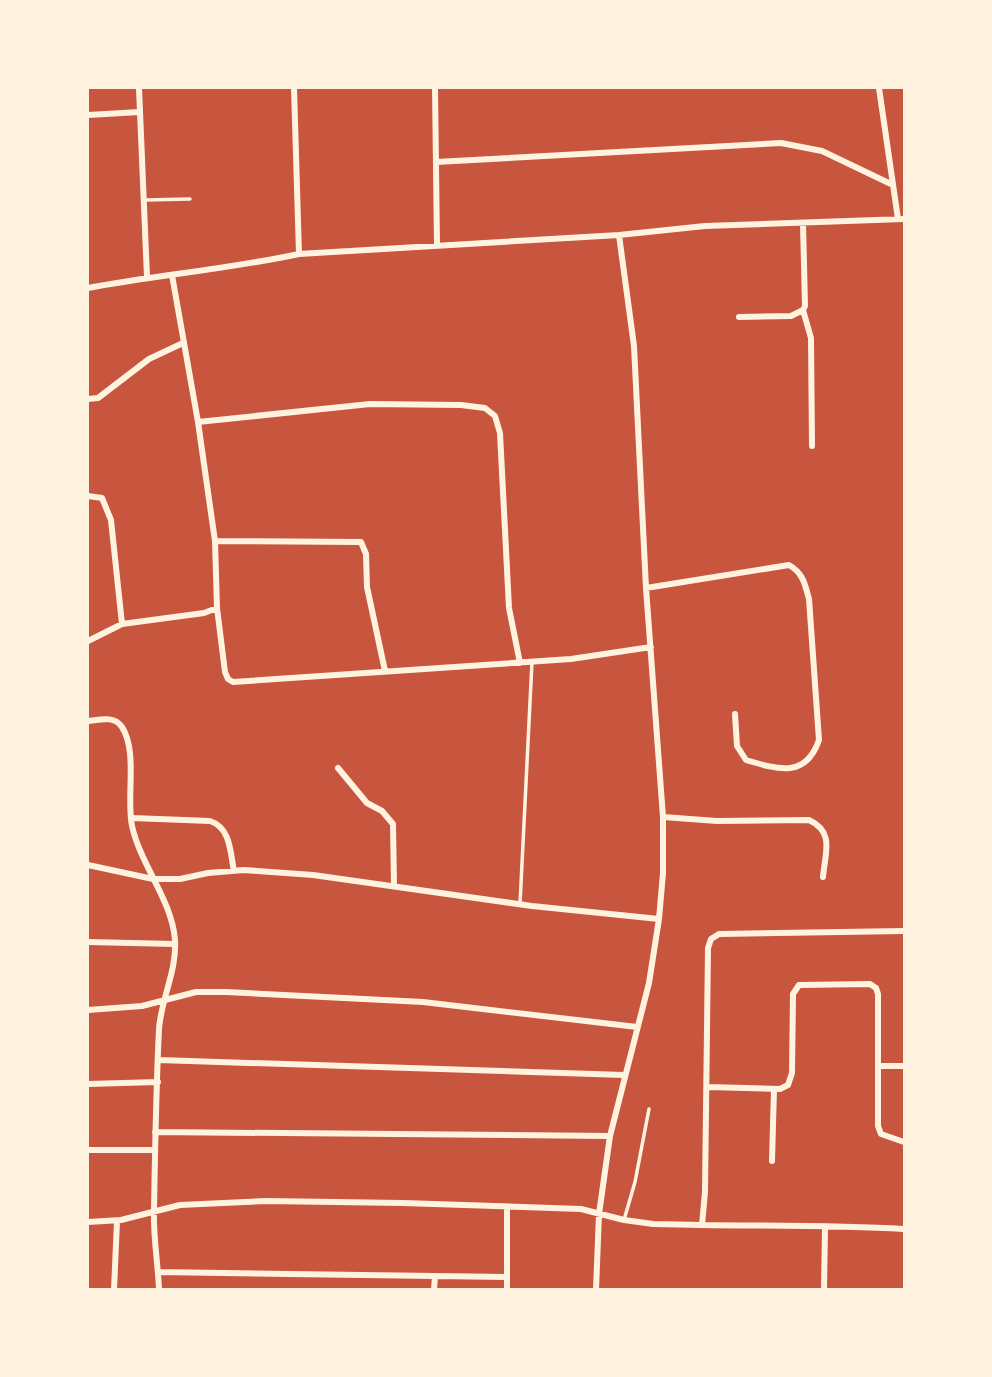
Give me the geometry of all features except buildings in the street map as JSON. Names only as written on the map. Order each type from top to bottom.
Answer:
[{"type":"street","points":[[139,88],[147,277]]},
{"type":"street","points":[[294,88],[299,254]]},
{"type":"street","points":[[435,88],[437,245]]},
{"type":"street","points":[[88,288],[147,277],[249,265],[299,254],[619,235],[705,226],[901,219],[893,185],[879,88]]},
{"type":"street","points":[[88,115],[140,112]]},
{"type":"street","points":[[436,162],[781,143],[822,151],[893,185]]},
{"type":"street","points":[[803,223],[803,310],[811,338],[812,446]]},
{"type":"street","points":[[596,1290],[599,1214],[610,1136],[649,983],[663,873],[663,817],[646,588],[634,346],[619,235]]},
{"type":"street","points":[[172,275],[198,422],[215,541],[217,608],[228,679],[233,682],[520,663],[571,659],[651,647]]},
{"type":"street","points":[[739,317],[791,316],[803,310]]},
{"type":"street","points":[[88,400],[110,391],[149,359],[183,342]]},
{"type":"street","points":[[198,422],[370,404],[460,405],[485,408],[495,416],[500,433],[509,608],[520,663]]},
{"type":"street","points":[[88,496],[102,498],[111,520],[122,624]]},
{"type":"street","points":[[215,541],[361,542],[366,554],[367,587],[385,671]]},
{"type":"street","points":[[646,588],[789,565],[798,570],[809,598],[819,740],[816,750],[804,765],[795,768],[746,760],[737,746],[734,714]]},
{"type":"street","points":[[88,640],[122,624],[204,614],[217,608]]},
{"type":"street","points":[[88,720],[111,719],[118,721],[124,730],[130,755],[132,825],[173,929],[175,944],[172,974],[160,1026],[154,1150],[154,1211],[159,1290]]},
{"type":"street","points":[[338,768],[367,803],[382,811],[393,824],[394,885]]},
{"type":"street","points":[[663,817],[717,821],[809,820],[822,825],[827,836],[823,877]]},
{"type":"street","points":[[132,818],[211,821],[219,824],[226,833],[234,871]]},
{"type":"street","points":[[88,865],[153,879],[180,879],[234,871],[313,875],[520,904],[659,919]]},
{"type":"street","points":[[702,1225],[705,1192],[708,948],[714,936],[905,931]]},
{"type":"street","points":[[88,942],[175,944]]},
{"type":"street","points":[[707,1087],[780,1089],[788,1085],[792,1073],[793,994],[799,985],[870,984],[876,988],[878,1006],[878,1126],[881,1134],[905,1142]]},
{"type":"street","points":[[88,1010],[142,1006],[196,992],[226,992],[423,1002],[637,1027]]},
{"type":"street","points":[[159,1060],[624,1075]]},
{"type":"street","points":[[878,1066],[905,1066]]},
{"type":"street","points":[[88,1084],[158,1082]]},
{"type":"street","points":[[772,1161],[774,1089]]},
{"type":"street","points":[[155,1132],[610,1136]]},
{"type":"street","points":[[88,1150],[154,1150]]},
{"type":"street","points":[[88,1222],[140,1217],[154,1211],[197,1203],[266,1201],[582,1209],[653,1224],[905,1229]]},
{"type":"street","points":[[507,1290],[508,1208]]},
{"type":"street","points":[[114,1290],[117,1221]]},
{"type":"street","points":[[824,1290],[825,1228]]},
{"type":"street","points":[[159,1272],[507,1277]]},
{"type":"street","points":[[434,1290],[435,1276]]},
{"type":"lane","points":[[143,200],[190,199]]},
{"type":"lane","points":[[520,904],[532,662]]},
{"type":"lane","points":[[624,1220],[635,1182],[649,1110]]}]
